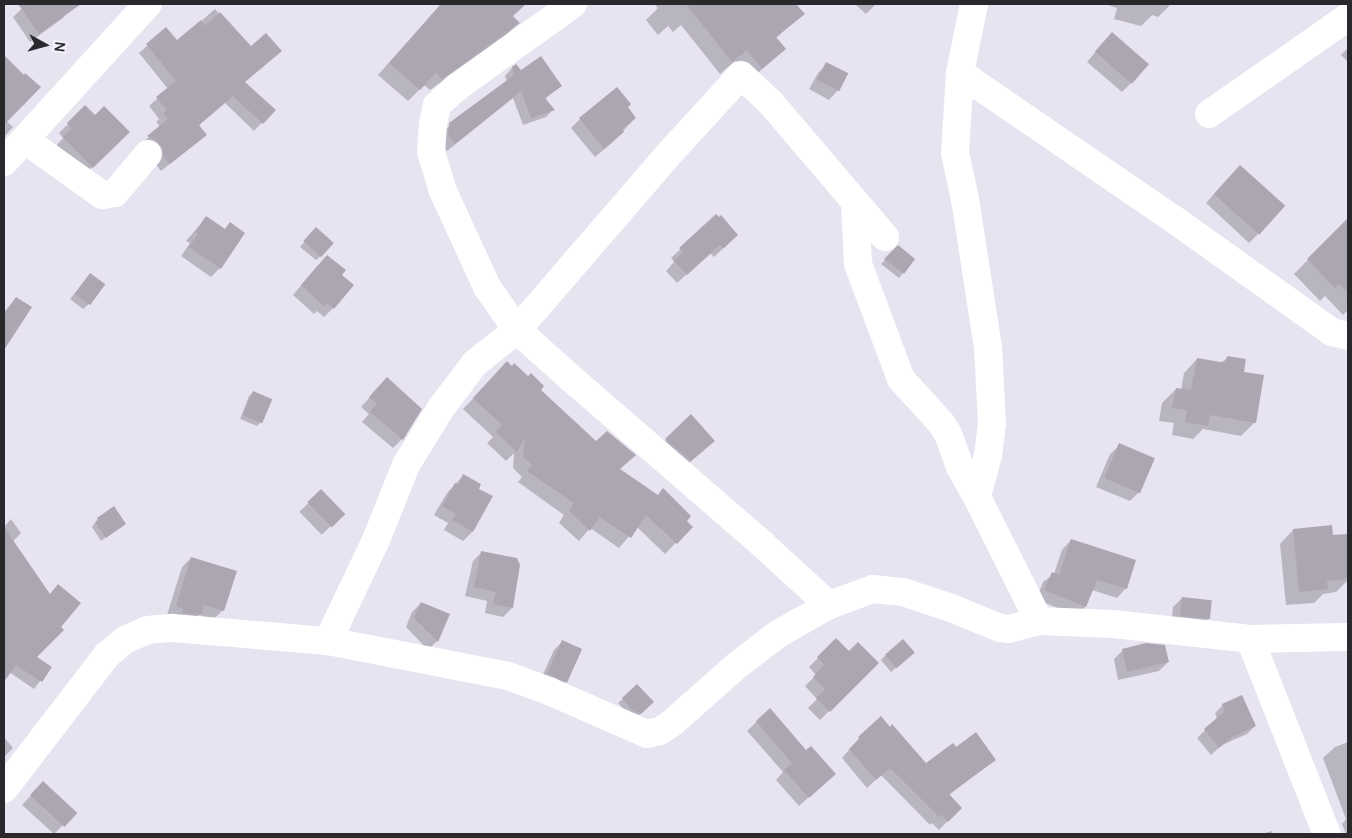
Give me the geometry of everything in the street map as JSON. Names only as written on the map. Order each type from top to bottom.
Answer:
[{"type":"street","points":[[4,162],[148,4]]},
{"type":"street","points":[[573,4],[457,87],[437,105],[433,124],[431,152],[442,189],[487,287],[517,330],[829,605]]},
{"type":"street","points":[[974,4],[960,73],[955,153],[965,199],[988,347],[992,423],[988,455],[978,497]]},
{"type":"street","points":[[1209,114],[1348,17]]},
{"type":"street","points":[[960,73],[1172,218],[1332,332],[1348,336]]},
{"type":"street","points":[[328,641],[376,540],[406,465],[441,408],[475,364],[517,330],[668,155],[740,75],[771,104],[885,237]]},
{"type":"street","points":[[25,140],[102,195],[115,193],[148,154]]},
{"type":"street","points":[[855,204],[858,264],[901,379],[948,434],[959,465],[978,497],[1039,621]]},
{"type":"street","points":[[4,789],[107,655],[125,640],[147,630],[172,628],[328,641],[508,676],[549,691],[647,734],[660,731],[672,723],[735,667],[778,634],[829,605],[873,589],[903,592],[951,608],[1000,628],[1009,629],[1039,621],[1113,624],[1250,639],[1348,636]]},
{"type":"street","points":[[1250,639],[1327,834]]},
{"type":"building","points":[[18,4],[81,4],[39,34]]},
{"type":"building","points":[[441,4],[526,4],[513,16],[520,23],[442,79],[436,73],[420,90],[389,63]]},
{"type":"building","points":[[686,4],[796,4],[805,14],[776,37],[786,49],[762,69],[747,50],[732,62]]},
{"type":"building","points":[[220,12],[251,46],[266,33],[282,51],[245,82],[276,110],[263,124],[233,96],[199,125],[207,135],[170,164],[163,157],[163,149],[158,142],[147,136],[168,119],[163,114],[167,110],[156,97],[176,81],[146,44],[166,27],[177,40],[201,20],[205,26]]},
{"type":"building","points":[[1112,32],[1149,64],[1132,84],[1095,52]]},
{"type":"building","points":[[4,55],[24,75],[25,73],[41,87],[4,125]]},
{"type":"building","points":[[541,56],[562,86],[545,98],[555,110],[531,118],[521,91],[455,144],[448,135],[449,123],[514,75],[512,67],[516,64],[521,70]]},
{"type":"building","points":[[826,62],[848,73],[839,91],[817,80]]},
{"type":"building","points":[[617,87],[631,104],[628,107],[636,118],[622,129],[624,132],[604,149],[579,118]]},
{"type":"building","points":[[85,105],[95,115],[104,106],[130,132],[93,168],[63,137],[72,128],[67,123]]},
{"type":"building","points":[[1240,165],[1285,206],[1259,235],[1214,194]]},
{"type":"building","points":[[716,214],[719,217],[721,215],[738,235],[724,248],[720,245],[687,275],[674,261],[683,252],[679,248]]},
{"type":"building","points":[[206,216],[225,229],[230,222],[245,233],[221,269],[189,247],[198,234],[195,232]]},
{"type":"building","points":[[1348,218],[1348,293],[1339,284],[1335,288],[1307,259]]},
{"type":"building","points":[[316,227],[334,243],[321,257],[303,241]]},
{"type":"building","points":[[898,245],[915,259],[904,274],[884,259]]},
{"type":"building","points":[[327,255],[346,270],[342,275],[354,285],[334,309],[327,303],[324,306],[301,285]]},
{"type":"building","points":[[90,273],[105,284],[90,305],[75,294]]},
{"type":"building","points":[[16,297],[32,307],[4,350],[4,315]]},
{"type":"building","points":[[1227,356],[1246,359],[1244,372],[1264,375],[1256,423],[1210,415],[1208,426],[1185,422],[1187,410],[1172,408],[1176,388],[1191,390],[1197,358],[1226,363]]},
{"type":"building","points":[[507,361],[512,366],[514,363],[528,376],[531,373],[544,386],[541,390],[596,441],[607,431],[636,455],[620,469],[658,495],[663,488],[691,516],[687,521],[693,527],[677,544],[646,515],[631,538],[600,517],[590,531],[569,511],[574,503],[527,471],[532,465],[523,457],[525,437],[517,452],[496,432],[502,425],[473,398]]},
{"type":"building","points":[[387,377],[422,409],[403,440],[370,412],[377,404],[369,397]]},
{"type":"building","points":[[253,391],[272,399],[262,423],[243,415]]},
{"type":"building","points":[[691,414],[715,441],[691,461],[665,439]]},
{"type":"building","points":[[1119,443],[1155,458],[1140,493],[1104,478]]},
{"type":"building","points":[[463,474],[481,484],[479,489],[493,496],[473,532],[452,520],[456,514],[442,506],[455,483],[458,484]]},
{"type":"building","points":[[321,489],[345,514],[332,527],[307,502]]},
{"type":"building","points":[[114,506],[126,524],[106,538],[95,522],[98,520],[97,518]]},
{"type":"building","points":[[1332,525],[1333,535],[1348,534],[1348,579],[1327,581],[1328,589],[1299,592],[1293,529]]},
{"type":"building","points":[[4,527],[50,594],[58,584],[81,603],[61,627],[64,630],[37,657],[52,667],[42,682],[16,665],[4,682]]},
{"type":"building","points":[[1071,539],[1136,560],[1127,589],[1097,580],[1086,607],[1044,590],[1052,572],[1059,575]]},
{"type":"building","points":[[481,551],[517,558],[520,565],[513,608],[493,604],[496,592],[474,587]]},
{"type":"building","points":[[191,557],[237,571],[224,611],[204,605],[201,615],[182,613],[183,609],[176,606]]},
{"type":"building","points":[[1182,597],[1212,600],[1210,619],[1180,616]]},
{"type":"building","points":[[421,602],[450,614],[438,642],[414,618]]},
{"type":"building","points":[[836,638],[849,651],[858,642],[879,663],[830,712],[816,698],[825,689],[813,677],[824,665],[817,657]]},
{"type":"building","points":[[903,639],[915,653],[897,668],[885,655]]},
{"type":"building","points":[[562,640],[582,649],[567,683],[547,674]]},
{"type":"building","points":[[1146,643],[1165,645],[1169,662],[1127,672],[1122,649]]},
{"type":"building","points":[[637,684],[654,702],[641,714],[633,711],[622,698]]},
{"type":"building","points":[[1242,695],[1256,726],[1232,737],[1219,748],[1204,729],[1225,711],[1222,704]]},
{"type":"building","points":[[770,708],[806,750],[811,746],[836,774],[809,798],[784,770],[792,763],[756,721]]},
{"type":"building","points":[[881,716],[890,727],[892,724],[926,763],[953,743],[956,747],[976,732],[996,760],[949,794],[962,808],[948,822],[941,815],[939,817],[890,768],[876,780],[849,749],[860,739],[858,737]]},
{"type":"building","points":[[43,781],[77,813],[64,827],[30,795]]}]
